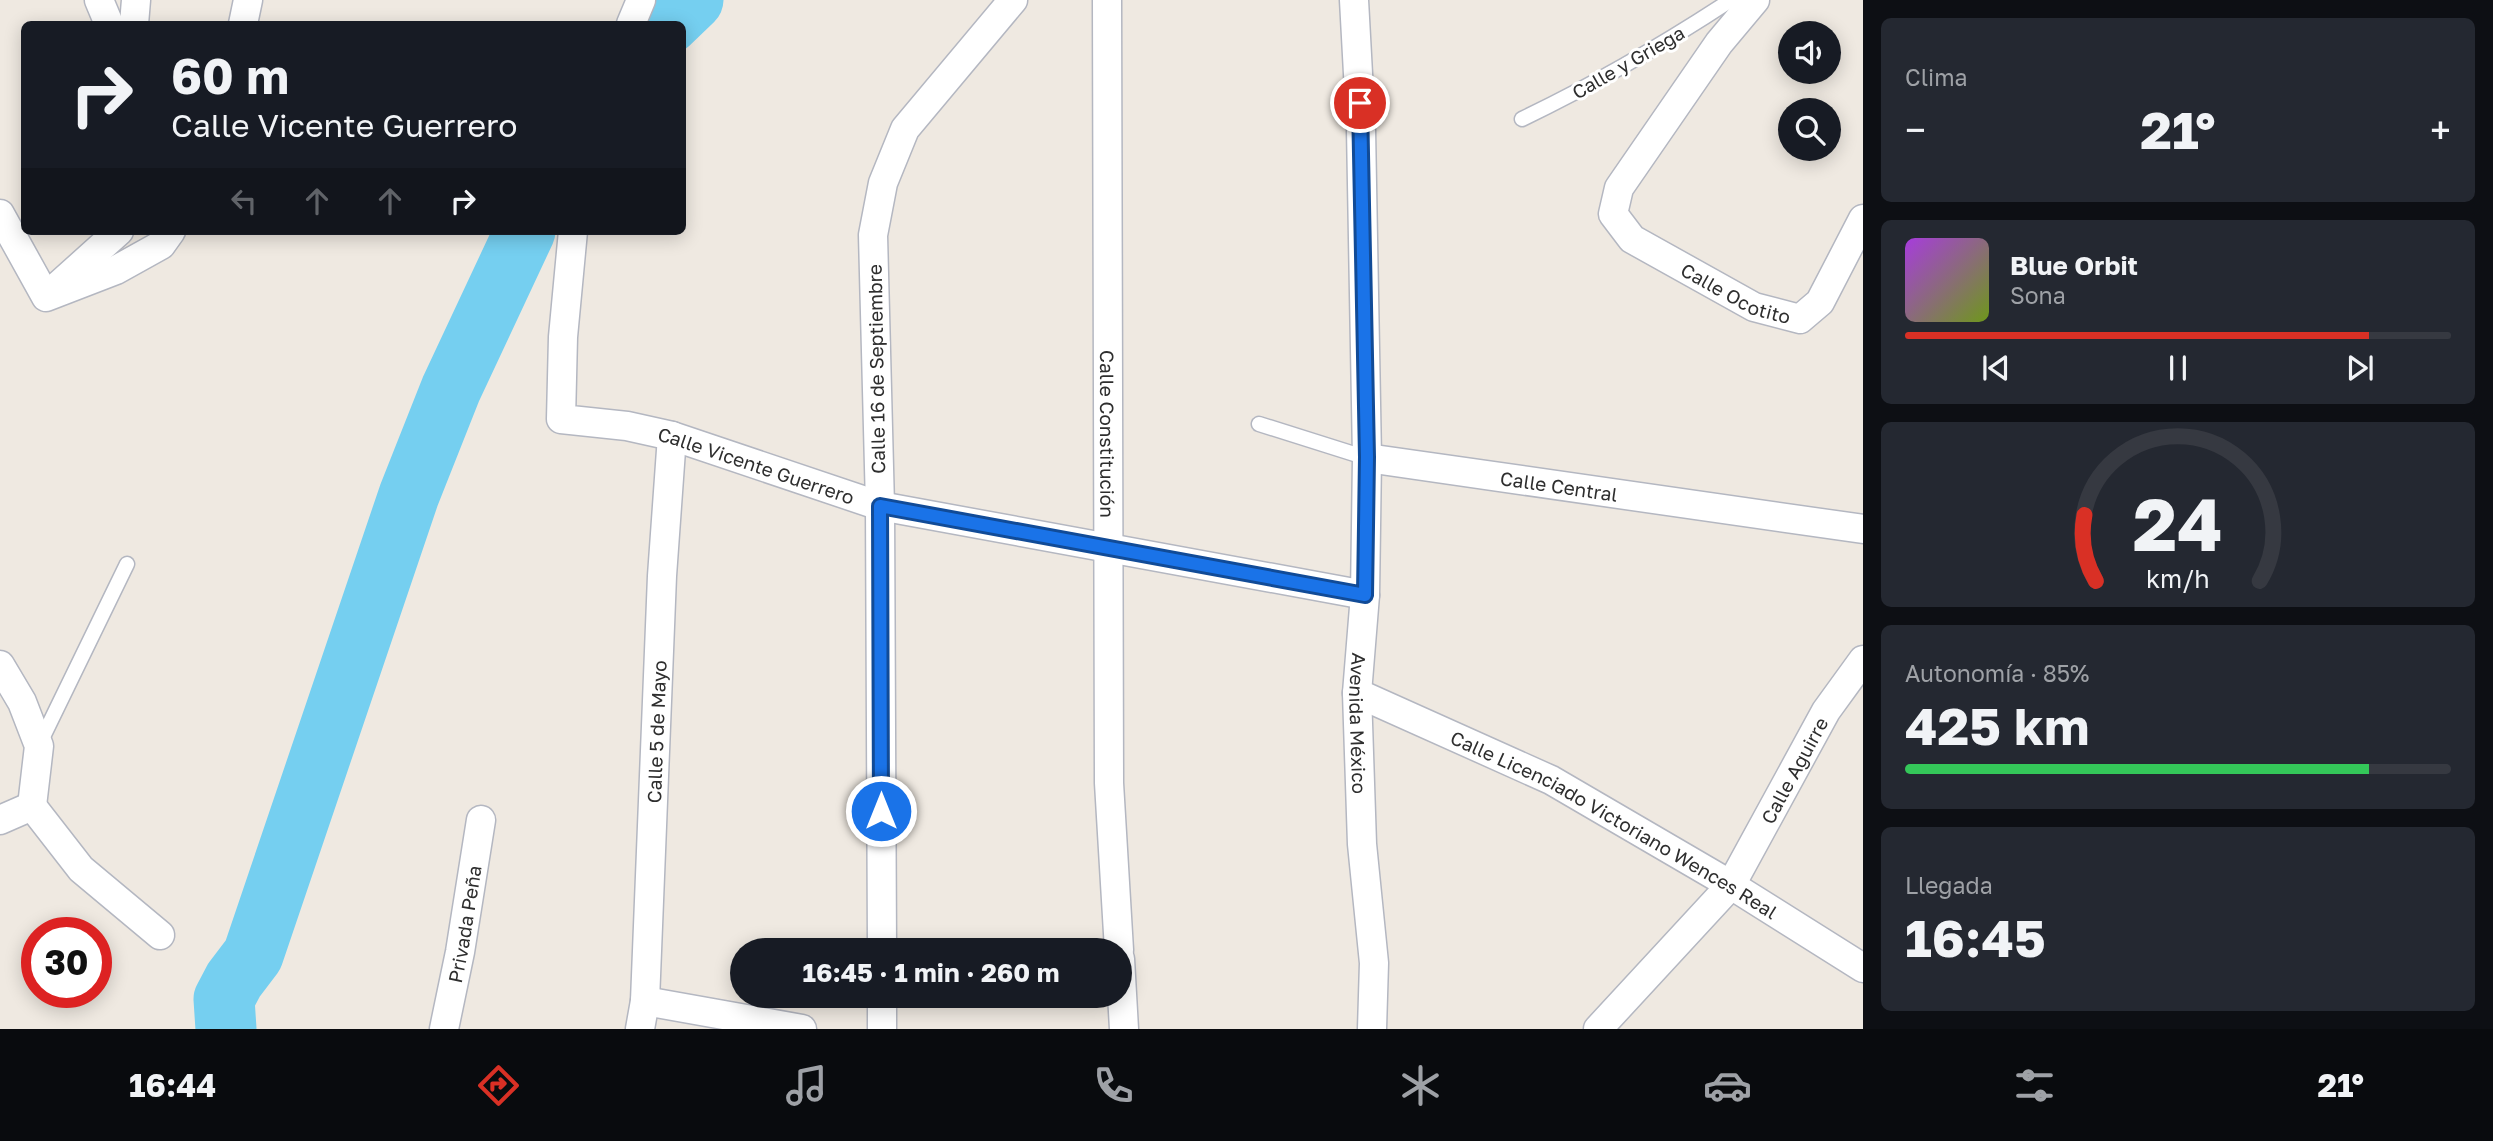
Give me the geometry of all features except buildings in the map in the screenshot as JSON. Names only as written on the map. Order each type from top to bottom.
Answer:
[{"type":"street","points":[[99,0],[108,21]]},
{"type":"street","points":[[134,21],[136,0]]},
{"type":"street","points":[[244,21],[247,0]]},
{"type":"street","points":[[632,21],[641,0]]},
{"type":"street","name":"Calle 16 de Septiembre","points":[[881,938],[880,506],[873,235],[883,183],[905,130],[1013,0]]},
{"type":"street","name":"Calle Constitución","points":[[1107,0],[1109,783],[1118,938]]},
{"type":"street","name":"Avenida México","points":[[1354,0],[1361,129],[1367,457],[1365,595],[1357,693],[1362,844],[1374,963],[1372,1029]]},
{"type":"street","name":"Calle Ocotito","points":[[1755,0],[1718,43],[1619,188],[1613,214],[1632,239],[1754,307],[1800,319],[1820,302],[1863,219]]},
{"type":"street","points":[[0,214],[46,297]]},
{"type":"street","points":[[46,297],[115,235]]},
{"type":"street","points":[[46,297],[116,270],[161,245],[168,235]]},
{"type":"street","name":"Calle Vicente Guerrero","points":[[573,235],[563,337],[561,419],[627,426],[672,436],[880,506],[1365,595]]},
{"type":"street","name":"Calle 5 de Mayo","points":[[640,1029],[645,1001],[662,576],[672,436]]},
{"type":"street","name":"Calle Central","points":[[1367,457],[1863,529]]},
{"type":"street","name":"Calle Aguirre","points":[[1598,1029],[1731,885],[1826,711],[1863,660]]},
{"type":"street","points":[[0,665],[22,702],[39,746],[32,806],[81,869],[160,934]]},
{"type":"street","name":"Calle Licenciado Victoriano Wences Real","points":[[1357,693],[1551,780],[1731,885],[1863,968]]},
{"type":"street","points":[[0,820],[32,806]]},
{"type":"street","name":"Privada Peña","points":[[444,1029],[460,952],[481,820]]},
{"type":"street","points":[[645,1001],[802,1029]]},
{"type":"street","points":[[882,1008],[882,1029]]},
{"type":"street","points":[[1123,1008],[1124,1029]]},
{"type":"lane","name":"Calle y Griega","points":[[1522,119],[1575,94],[1666,43],[1731,0]]},
{"type":"lane","name":"Calle Central","points":[[1259,424],[1367,457]]},
{"type":"lane","points":[[39,746],[127,564]]},
{"type":"waterway","points":[[671,21],[693,0]]},
{"type":"waterway","points":[[226,1029],[224,999],[234,980],[253,955],[409,495],[451,389],[523,235]]},
{"type":"route","points":[[881,811],[880,506],[1365,595],[1367,457],[1360,103]]}]
